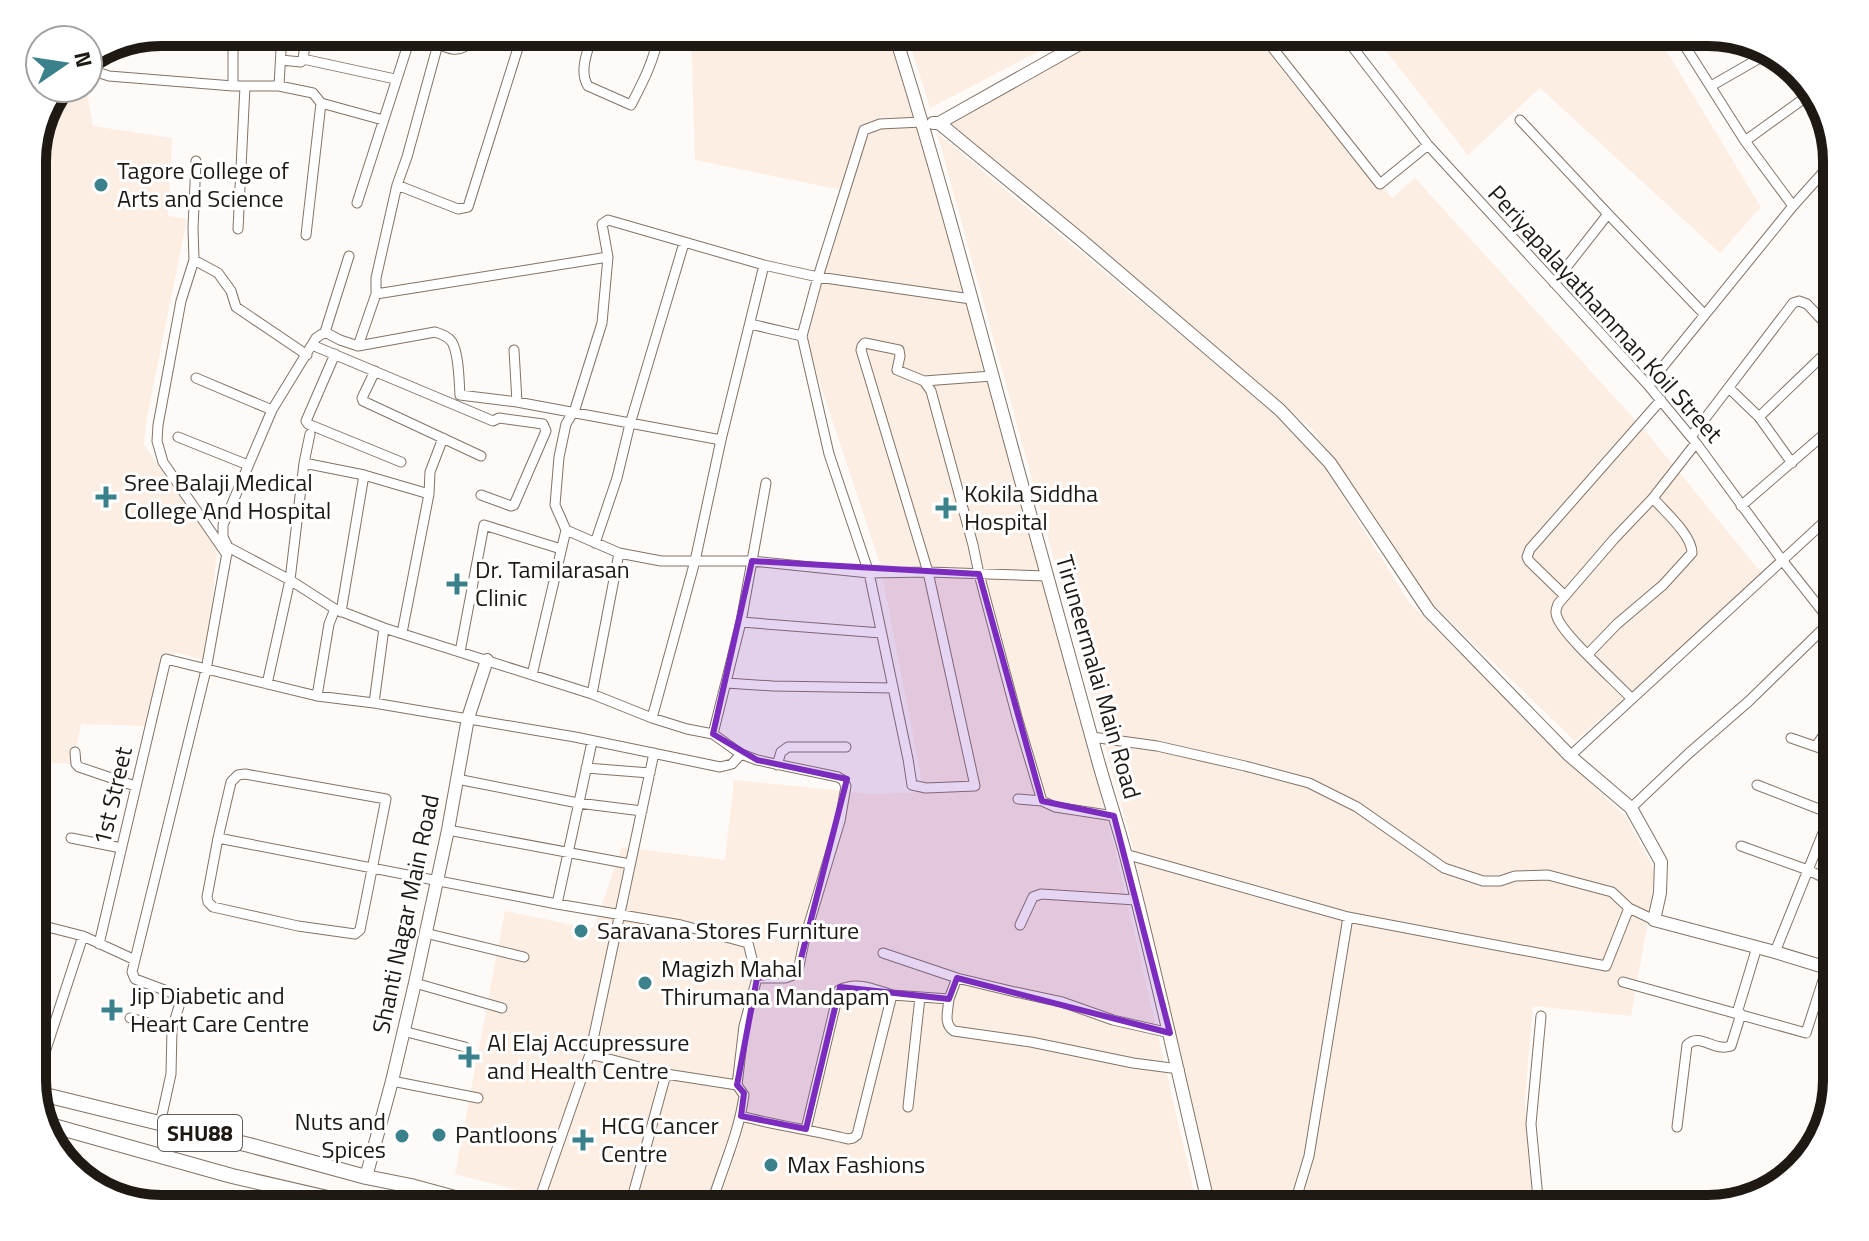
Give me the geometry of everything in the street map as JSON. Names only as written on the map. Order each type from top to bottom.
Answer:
[{"type":"main road","name":"SHU88","points":[[47,1095],[444,1195]]},
{"type":"main road","name":"SHU88","points":[[56,1127],[232,1176],[314,1195]]},
{"type":"street","points":[[233,46],[233,86]]},
{"type":"street","points":[[279,86],[282,46]]},
{"type":"street","points":[[303,59],[305,46]]},
{"type":"street","points":[[357,203],[407,46]]},
{"type":"street","points":[[358,346],[376,294],[376,278],[397,185],[437,46]]},
{"type":"street","points":[[443,46],[459,50],[464,46]]},
{"type":"street","points":[[397,185],[458,209],[468,207],[519,46]]},
{"type":"street","points":[[590,46],[584,81],[588,86],[631,105],[647,75],[656,46]]},
{"type":"street","name":"Tiruneermalai Main Road","points":[[898,46],[982,333],[1125,854],[1179,1069],[1206,1195]]},
{"type":"street","points":[[992,376],[924,381],[897,370],[899,350],[869,343],[861,350],[928,572],[975,786],[926,788],[912,785],[869,573],[829,454],[802,336],[864,130],[880,124],[939,123],[1076,46]]},
{"type":"street","points":[[1271,46],[1380,184],[1428,145]]},
{"type":"street","name":"Periyapalayathamman Koil Street","points":[[1352,46],[1428,145],[1661,400],[1823,612]]},
{"type":"street","points":[[1687,46],[1745,141],[1793,206]]},
{"type":"street","points":[[1711,86],[1759,58]]},
{"type":"street","points":[[281,60],[301,62],[303,59],[395,79]]},
{"type":"street","points":[[104,75],[233,86],[279,86],[313,93],[321,103],[383,120]]},
{"type":"street","points":[[238,229],[245,86]]},
{"type":"street","points":[[1745,141],[1804,98]]},
{"type":"street","points":[[306,235],[321,103]]},
{"type":"street","points":[[1520,120],[1704,314]]},
{"type":"street","points":[[939,123],[1280,410],[1330,463],[1429,611],[1570,756],[1631,808],[1661,862],[1660,893],[1654,920]]},
{"type":"street","points":[[196,161],[194,260],[181,301],[158,425],[157,441],[163,462],[228,551],[290,580],[338,611],[592,694],[652,718],[713,734],[741,754],[757,760],[843,780],[846,786],[840,821],[805,937],[798,971],[785,978],[757,978]]},
{"type":"street","points":[[1648,385],[1823,173]]},
{"type":"street","points":[[1554,283],[1608,214]]},
{"type":"street","points":[[532,675],[566,530],[555,505],[559,457],[566,424],[575,409],[602,323],[608,257],[602,224],[608,220],[764,265],[818,277],[971,299]]},
{"type":"street","points":[[595,543],[617,478],[684,243]]},
{"type":"street","points":[[160,1124],[171,1074],[172,1029],[180,1003],[175,994],[135,979],[133,959],[206,670],[228,551],[223,525],[272,410],[316,338],[325,332],[349,256]]},
{"type":"street","points":[[376,294],[608,257]]},
{"type":"street","points":[[194,260],[218,273],[231,291],[236,307],[307,355]]},
{"type":"street","points":[[652,718],[695,561],[764,265]]},
{"type":"street","points":[[1632,699],[1574,641],[1557,617],[1556,610],[1614,539],[1653,498],[1729,388],[1793,303],[1799,301],[1807,304],[1823,321]]},
{"type":"street","points":[[750,324],[802,336]]},
{"type":"street","points":[[325,332],[358,346],[435,332],[452,343],[460,395],[517,402],[721,440]]},
{"type":"street","points":[[312,345],[493,421],[499,418],[543,424],[546,431],[514,505],[481,495]]},
{"type":"street","points":[[514,350],[517,402]]},
{"type":"street","points":[[335,354],[306,421],[401,462]]},
{"type":"street","points":[[1759,417],[1823,355]]},
{"type":"street","points":[[375,371],[363,401],[481,456]]},
{"type":"street","points":[[196,378],[272,410]]},
{"type":"street","points":[[924,381],[931,391],[1042,801]]},
{"type":"street","points":[[1729,388],[1759,417],[1792,463]]},
{"type":"street","points":[[1565,596],[1529,561],[1530,549],[1661,400]]},
{"type":"street","points":[[267,684],[290,580],[310,434]]},
{"type":"street","points":[[1741,506],[1823,435]]},
{"type":"street","points":[[178,437],[248,465]]},
{"type":"street","points":[[402,633],[429,494],[430,472],[443,438]]},
{"type":"street","points":[[304,463],[364,475],[429,494]]},
{"type":"street","points":[[317,696],[329,624],[338,611],[364,475]]},
{"type":"street","points":[[713,734],[741,622],[766,483]]},
{"type":"street","points":[[1588,654],[1617,624],[1663,585],[1692,553],[1689,539],[1653,498]]},
{"type":"street","points":[[1570,756],[1823,523]]},
{"type":"street","points":[[460,652],[484,525],[561,549]]},
{"type":"street","points":[[566,530],[619,553],[661,561],[752,561],[869,573],[1047,576]]},
{"type":"street","points":[[592,694],[619,553]]},
{"type":"street","points":[[741,622],[881,633]]},
{"type":"street","points":[[374,703],[384,628]]},
{"type":"street","points":[[1631,808],[1823,629]]},
{"type":"street","name":"1st Street","points":[[99,944],[166,659],[206,670]]},
{"type":"street","name":"Shanti Nagar Main Road","points":[[366,1177],[415,983],[468,718],[487,660]]},
{"type":"street","points":[[206,670],[317,696],[468,718],[720,767],[732,764],[741,754]]},
{"type":"street","points":[[726,683],[893,688]]},
{"type":"street","points":[[1816,746],[1823,736]]},
{"type":"street","points":[[1092,737],[1157,746],[1309,783],[1357,807],[1444,868],[1483,881],[1548,875],[1612,892],[1629,908],[1654,920],[1823,967]]},
{"type":"street","points":[[1791,738],[1823,749]]},
{"type":"street","points":[[557,904],[592,742]]},
{"type":"street","points":[[777,765],[781,752],[788,747],[846,747]]},
{"type":"street","points":[[75,752],[79,767],[135,786]]},
{"type":"street","points":[[541,1195],[590,1054],[654,753]]},
{"type":"street","points":[[586,768],[650,773]]},
{"type":"street","points":[[238,775],[386,799],[372,868],[360,930],[355,934],[298,926],[213,907],[207,897],[231,782],[238,775]]},
{"type":"street","points":[[457,779],[578,803],[642,811]]},
{"type":"street","points":[[1757,785],[1823,810]]},
{"type":"street","points":[[1018,799],[1114,816]]},
{"type":"street","points":[[448,830],[630,864]]},
{"type":"street","points":[[71,838],[121,848]]},
{"type":"street","points":[[218,838],[681,925],[748,943],[757,978],[744,1026],[737,1085],[744,1095],[741,1116],[714,1195]]},
{"type":"street","points":[[1775,952],[1823,838]]},
{"type":"street","points":[[1741,846],[1823,877]]},
{"type":"street","points":[[1125,854],[1348,917],[1606,966],[1629,908]]},
{"type":"street","points":[[1020,925],[1033,897],[1041,894],[1136,900]]},
{"type":"street","points":[[1297,1195],[1309,1156],[1348,917]]},
{"type":"street","points":[[46,927],[83,936],[133,959]]},
{"type":"street","points":[[425,933],[524,957]]},
{"type":"street","points":[[46,1051],[83,936]]},
{"type":"street","points":[[1677,1127],[1687,1045],[1697,1040],[1720,1049],[1731,1046],[1757,947]]},
{"type":"street","points":[[883,953],[957,978],[1062,1002],[1113,1020],[1170,1033]]},
{"type":"street","points":[[957,978],[949,999],[947,1022],[954,1031],[1179,1069]]},
{"type":"street","points":[[1623,982],[1806,1033],[1823,992]]},
{"type":"street","points":[[415,983],[502,1008]]},
{"type":"street","points":[[806,1129],[839,990],[860,985],[892,995],[949,999]]},
{"type":"street","points":[[741,1116],[848,1139],[857,1135],[892,995]]},
{"type":"street","points":[[908,1107],[920,997]]},
{"type":"street","points":[[1538,1195],[1531,1124],[1541,1016]]},
{"type":"street","points":[[130,1018],[172,1029]]},
{"type":"street","points":[[403,1031],[465,1047]]},
{"type":"street","points":[[590,1054],[666,1074],[737,1085]]},
{"type":"street","points":[[633,1195],[666,1074]]},
{"type":"street","points":[[392,1081],[478,1098]]},
{"type":"highlighted area","points":[[752,561],[979,574],[1042,801],[1114,816],[1170,1033],[957,978],[949,999],[840,987],[806,1129],[741,1116],[744,1093],[737,1085],[757,978],[797,974],[847,779],[757,760],[713,734]]},
{"type":"shaded area","points":[[691,46],[892,46],[923,137],[1116,853],[1195,1195],[538,1195],[455,1174],[505,911],[593,929],[622,847],[725,860],[734,780],[874,794],[924,792],[880,564],[806,341],[847,191],[695,160]]},
{"type":"shaded area","points":[[910,46],[1049,46],[930,108]]},
{"type":"shaded area","points":[[1087,46],[1267,46],[1392,198],[1415,178],[1647,433],[1764,576],[1575,741],[1431,603],[1312,429],[950,123]]},
{"type":"shaded area","points":[[1382,46],[1663,46],[1761,207],[1720,253],[1540,88],[1468,155]]},
{"type":"shaded area","name":"Sree Balaji Medical College And Hospital","points":[[62,104],[89,104],[93,126],[172,138],[168,216],[187,219],[144,444],[217,550],[207,661],[175,652],[146,726],[81,724],[73,764],[46,762],[46,153],[50,131]]},
{"type":"shaded area","points":[[937,133],[1261,402],[1316,454],[1409,602],[1626,817],[1655,871],[1631,1016],[1533,1006],[1525,1100],[1533,1195],[1211,1195],[1131,840]]},
{"type":"place","name":"Tagore College of Arts and Science","points":[[101,185]]},
{"type":"place","name":"Sree Balaji Medical College And Hospital","points":[[106,497]]},
{"type":"place","name":"Kokila Siddha Hospital","points":[[946,508]]},
{"type":"place","name":"Dr. Tamilarasan Clinic","points":[[457,584]]},
{"type":"place","name":"Saravana Stores Furniture","points":[[581,931]]},
{"type":"place","name":"Magizh Mahal Thirumana Mandapam","points":[[645,983]]},
{"type":"place","name":"Jip Diabetic and Heart Care Centre","points":[[112,1010]]},
{"type":"place","name":"Al Elaj Accupressure and Health Centre","points":[[469,1057]]},
{"type":"place","name":"Pantloons","points":[[439,1135]]},
{"type":"place","name":"Nuts and Spices","points":[[402,1136]]},
{"type":"place","name":"HCG Cancer Centre","points":[[583,1140]]},
{"type":"place","name":"Max Fashions","points":[[771,1165]]}]
